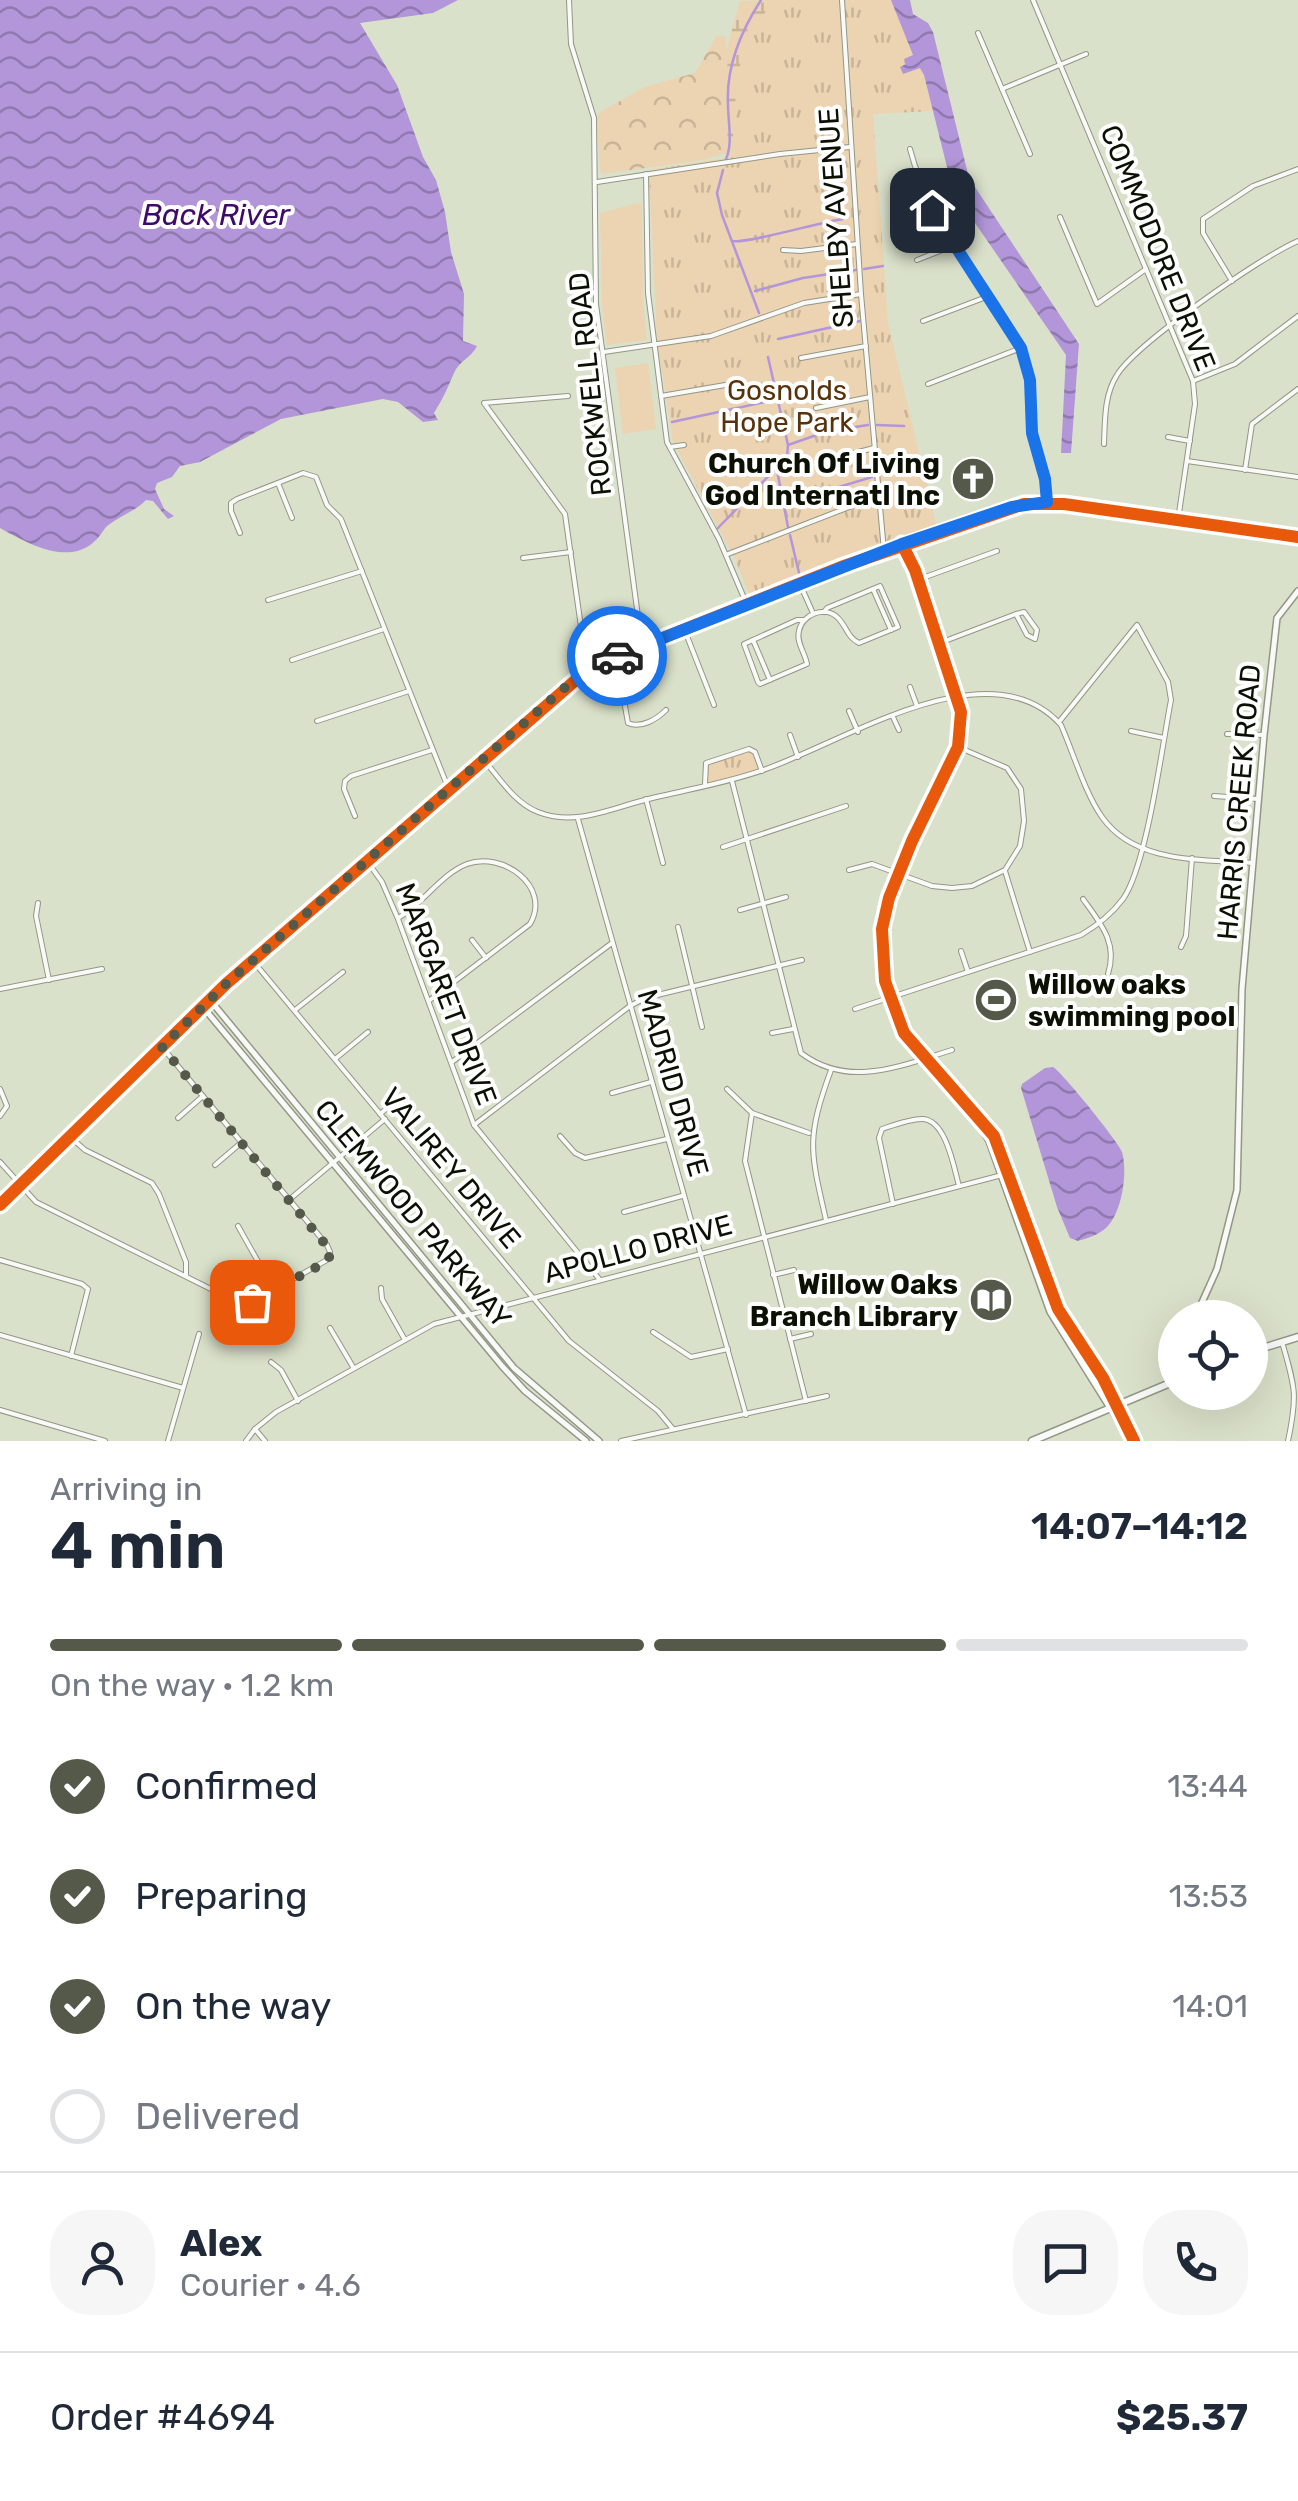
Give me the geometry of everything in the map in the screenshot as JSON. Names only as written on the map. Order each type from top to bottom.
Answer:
[{"type":"main road","points":[[1268,1346],[1298,1337]]},
{"type":"main road","points":[[1032,1441],[1158,1389]]},
{"type":"street","name":"ROCKWELL ROAD","points":[[569,0],[572,44],[594,118],[596,304],[642,646]]},
{"type":"street","name":"SHELBY AVENUE","points":[[842,0],[857,244],[884,552]]},
{"type":"street","name":"COMMODORE DRIVE","points":[[1033,0],[1193,381],[1195,404],[1178,520]]},
{"type":"street","points":[[978,33],[1030,154]]},
{"type":"street","points":[[1002,88],[1086,54]]},
{"type":"street","points":[[596,182],[850,147]]},
{"type":"street","points":[[910,149],[926,198],[1021,348],[1030,380],[1032,433],[1047,502]]},
{"type":"street","points":[[1232,281],[1204,236],[1203,219],[1253,186],[1298,170]]},
{"type":"street","points":[[646,174],[648,293],[670,447],[726,554],[747,606]]},
{"type":"street","points":[[1060,216],[1096,304],[1146,268]]},
{"type":"street","points":[[1104,444],[1106,405],[1118,373],[1232,281],[1265,257],[1298,241]]},
{"type":"street","points":[[783,250],[857,244]]},
{"type":"street","points":[[917,260],[955,244]]},
{"type":"street","points":[[603,352],[711,336],[804,303],[861,294]]},
{"type":"street","points":[[923,322],[989,296]]},
{"type":"street","points":[[1193,381],[1235,364],[1298,316]]},
{"type":"street","points":[[802,358],[866,346]]},
{"type":"street","points":[[928,384],[1021,348]]},
{"type":"street","points":[[661,396],[737,383]]},
{"type":"street","points":[[1245,470],[1252,424],[1298,390]]},
{"type":"street","points":[[568,396],[484,403],[565,514],[587,669]]},
{"type":"street","points":[[816,408],[870,398]]},
{"type":"street","points":[[1168,437],[1190,440]]},
{"type":"street","points":[[670,447],[684,445]]},
{"type":"street","points":[[820,462],[874,448]]},
{"type":"street","points":[[1187,461],[1298,477]]},
{"type":"street","points":[[240,534],[231,503],[303,473],[316,477],[327,504],[341,519],[449,790]]},
{"type":"street","points":[[278,483],[292,518]]},
{"type":"street","points":[[726,554],[857,504],[878,500]]},
{"type":"street","points":[[0,1204],[252,961],[587,669],[902,544],[1012,507],[1047,502],[1298,536]]},
{"type":"street","points":[[902,544],[909,554],[962,721],[958,747],[898,872],[882,929],[882,970],[904,1033],[994,1136],[1058,1309],[1131,1441]]},
{"type":"street","points":[[917,580],[997,551]]},
{"type":"street","points":[[524,558],[571,552]]},
{"type":"street","points":[[268,600],[362,570]]},
{"type":"street","points":[[800,584],[813,614]]},
{"type":"street","points":[[805,620],[797,620],[742,646],[758,682],[807,664],[798,634],[813,614],[824,612],[838,617],[856,642],[898,624],[882,586],[824,612]]},
{"type":"street","points":[[872,589],[891,630]]},
{"type":"street","name":"HARRIS CREEK ROAD","points":[[1202,1300],[1221,1255],[1237,1190],[1242,989],[1264,734],[1277,618],[1298,591]]},
{"type":"street","points":[[936,644],[1016,614],[1028,614],[1037,630],[1035,638],[1029,638],[1016,614]]},
{"type":"street","points":[[855,1009],[1081,934],[1101,924],[1123,898],[1141,848],[1170,700],[1168,682],[1138,625],[1058,722]]},
{"type":"street","points":[[292,660],[384,630]]},
{"type":"street","points":[[685,631],[714,705]]},
{"type":"street","points":[[753,640],[770,680]]},
{"type":"street","points":[[616,656],[628,723],[638,725],[656,719],[666,710]]},
{"type":"street","points":[[910,687],[918,707]]},
{"type":"street","points":[[317,721],[409,691]]},
{"type":"street","points":[[484,760],[521,804],[559,818],[578,819],[762,771],[954,694],[1023,696],[1058,722],[1102,816],[1121,836],[1141,848],[1192,858],[1252,863]]},
{"type":"street","points":[[849,711],[858,732]]},
{"type":"street","points":[[894,717],[899,730]]},
{"type":"street","points":[[1131,731],[1164,738]]},
{"type":"street","points":[[1227,734],[1264,734]]},
{"type":"street","points":[[790,735],[798,756]]},
{"type":"street","points":[[849,870],[872,864],[932,886],[952,888],[972,886],[1004,870],[1020,846],[1024,821],[1020,789],[1015,777],[999,763],[958,747]]},
{"type":"street","points":[[355,816],[344,790],[345,781],[432,750]]},
{"type":"street","points":[[705,784],[706,762],[744,750],[755,752],[762,771]]},
{"type":"street","points":[[732,780],[801,1052],[830,1070],[860,1074],[952,1050]]},
{"type":"street","points":[[1214,796],[1258,799]]},
{"type":"street","points":[[646,800],[663,862]]},
{"type":"street","points":[[724,848],[846,806]]},
{"type":"street","name":"MADRID DRIVE","points":[[578,819],[746,1415]]},
{"type":"street","points":[[1181,948],[1186,936],[1192,858]]},
{"type":"street","name":"MARGARET DRIVE","points":[[367,861],[382,882],[398,918],[474,1125],[600,1280]]},
{"type":"street","points":[[398,918],[466,865],[489,863],[518,871],[531,890],[534,918],[527,927],[430,1000]]},
{"type":"street","points":[[1004,870],[1030,952]]},
{"type":"street","points":[[740,910],[786,897]]},
{"type":"street","points":[[1083,899],[1110,938],[1108,974]]},
{"type":"street","points":[[38,903],[36,916],[49,980]]},
{"type":"street","points":[[678,927],[702,1027]]},
{"type":"street","points":[[472,940],[486,958]]},
{"type":"street","points":[[452,1062],[612,943]]},
{"type":"street","points":[[961,952],[968,972]]},
{"type":"street","points":[[474,1125],[630,1006],[692,986],[802,960]]},
{"type":"street","name":"VALIREY DRIVE","points":[[252,961],[569,1341],[658,1411],[672,1430]]},
{"type":"street","points":[[0,990],[102,969]]},
{"type":"street","points":[[295,1010],[343,972]]},
{"type":"street","name":"CLEMWOOD PARKWAY","points":[[210,1000],[523,1378],[599,1441]]},
{"type":"street","name":"CLEMWOOD PARKWAY","points":[[203,1006],[525,1391],[586,1441]]},
{"type":"street","points":[[772,1033],[793,1029]]},
{"type":"street","points":[[335,1059],[368,1032]]},
{"type":"street","points":[[0,1162],[36,1202],[239,1303],[252,1302],[324,1263],[330,1254],[327,1245],[162,1047]]},
{"type":"street","points":[[826,1220],[811,1134],[830,1070]]},
{"type":"street","points":[[612,1094],[651,1082]]},
{"type":"street","points":[[0,1089],[7,1106],[0,1116]]},
{"type":"street","points":[[727,1090],[752,1112],[811,1134]]},
{"type":"street","points":[[178,1118],[203,1096]]},
{"type":"street","points":[[290,1199],[341,1157],[396,1100]]},
{"type":"street","points":[[752,1112],[745,1161],[806,1401]]},
{"type":"street","points":[[976,1118],[1050,1312],[1114,1406]]},
{"type":"street","points":[[893,1204],[878,1138],[882,1129],[888,1127],[922,1119],[931,1122],[948,1144],[959,1186]]},
{"type":"street","points":[[69,1136],[85,1150],[152,1183],[186,1262],[186,1276]]},
{"type":"street","points":[[560,1136],[575,1153],[586,1158],[667,1139]]},
{"type":"street","points":[[214,1166],[242,1142]]},
{"type":"street","name":"APOLLO DRIVE","points":[[246,1441],[255,1429],[298,1400],[434,1324],[1009,1173]]},
{"type":"street","points":[[624,1212],[684,1196]]},
{"type":"street","points":[[238,1226],[274,1290]]},
{"type":"street","points":[[0,1260],[88,1289],[71,1356]]},
{"type":"street","points":[[773,1275],[794,1270]]},
{"type":"street","points":[[381,1288],[382,1299],[404,1340]]},
{"type":"street","points":[[330,1328],[354,1368]]},
{"type":"street","points":[[653,1332],[692,1357],[728,1349]]},
{"type":"street","points":[[168,1441],[199,1334]]},
{"type":"street","points":[[790,1339],[811,1334]]},
{"type":"street","points":[[0,1335],[183,1388]]},
{"type":"street","points":[[1282,1342],[1298,1409],[1288,1441]]},
{"type":"street","points":[[271,1362],[281,1370],[298,1400]]},
{"type":"street","points":[[621,1441],[827,1396]]},
{"type":"street","points":[[0,1410],[105,1441]]},
{"type":"street","points":[[255,1429],[265,1441]]},
{"type":"green space","points":[[772,0],[743,54],[737,80],[732,157],[725,158],[726,51],[740,1]]},
{"type":"green space","name":"Gosnolds Hope Park","points":[[772,0],[892,0],[924,74],[934,111],[873,114],[888,323],[937,528],[751,599],[735,559],[673,442],[657,341],[649,170],[732,157],[737,80],[743,54]]},
{"type":"green space","points":[[717,35],[726,37],[728,153],[603,174],[597,118],[600,112],[645,87],[695,73]]},
{"type":"green space","points":[[642,204],[647,340],[607,345],[600,213]]},
{"type":"green space","points":[[648,363],[656,429],[623,434],[615,368]]},
{"type":"green space","points":[[749,749],[755,752],[762,771],[705,784],[706,763]]},
{"type":"water","name":"Back River","points":[[0,0],[458,0],[433,13],[360,23],[397,85],[423,157],[436,180],[464,294],[463,341],[477,346],[454,373],[434,413],[438,420],[423,422],[398,402],[383,399],[281,419],[200,462],[180,466],[172,477],[157,483],[155,489],[164,509],[174,516],[168,519],[153,501],[146,500],[74,552],[48,550],[0,528]]},
{"type":"water","points":[[891,0],[910,0],[913,14],[928,23],[933,32],[969,178],[1079,344],[1071,453],[1061,453],[1066,355],[953,191],[924,75],[920,68],[903,74],[900,67],[906,64],[904,59],[913,55]]},
{"type":"water","points":[[1053,1067],[1112,1136],[1124,1161],[1122,1192],[1112,1221],[1100,1233],[1078,1241],[1070,1238],[1057,1207],[1021,1088],[1045,1068]]},
{"type":"waterway","points":[[726,159],[732,63],[761,0]]},
{"type":"waterway","points":[[723,170],[717,193],[722,215],[759,313]]},
{"type":"waterway","points":[[732,241],[843,219]]},
{"type":"waterway","points":[[864,269],[883,266]]},
{"type":"waterway","points":[[755,291],[856,270]]},
{"type":"waterway","points":[[778,339],[860,321]]},
{"type":"waterway","points":[[717,529],[787,457],[788,445],[768,357]]},
{"type":"waterway","points":[[672,422],[765,402],[775,394]]},
{"type":"waterway","points":[[788,445],[828,431],[868,425]]},
{"type":"waterway","points":[[877,425],[904,426]]},
{"type":"waterway","points":[[777,470],[788,527]]},
{"type":"waterway","points":[[783,504],[872,477]]},
{"type":"waterway","points":[[790,535],[800,577]]},
{"type":"cycle path","points":[[0,1205],[226,984],[592,666],[841,567],[1024,504],[1064,504],[1298,537]]},
{"type":"cycle path","points":[[902,544],[915,570],[961,712],[958,747],[889,898],[882,929],[885,981],[904,1033],[994,1136],[1058,1309],[1103,1378],[1134,1441]]},
{"type":"way so far","points":[[252,1302],[324,1263],[330,1250],[162,1047],[226,984],[577,677],[617,656]]},
{"type":"place","name":"Church Of Living God Internatl Inc","points":[[973,479]]},
{"type":"place","name":"Willow oaks swimming pool","points":[[996,1000]]},
{"type":"place","name":"Willow Oaks Branch Library","points":[[991,1300]]},
{"type":"route","points":[[617,656],[902,544],[1012,507],[1047,502],[1030,422],[1030,380],[1021,348],[932,210]]}]
